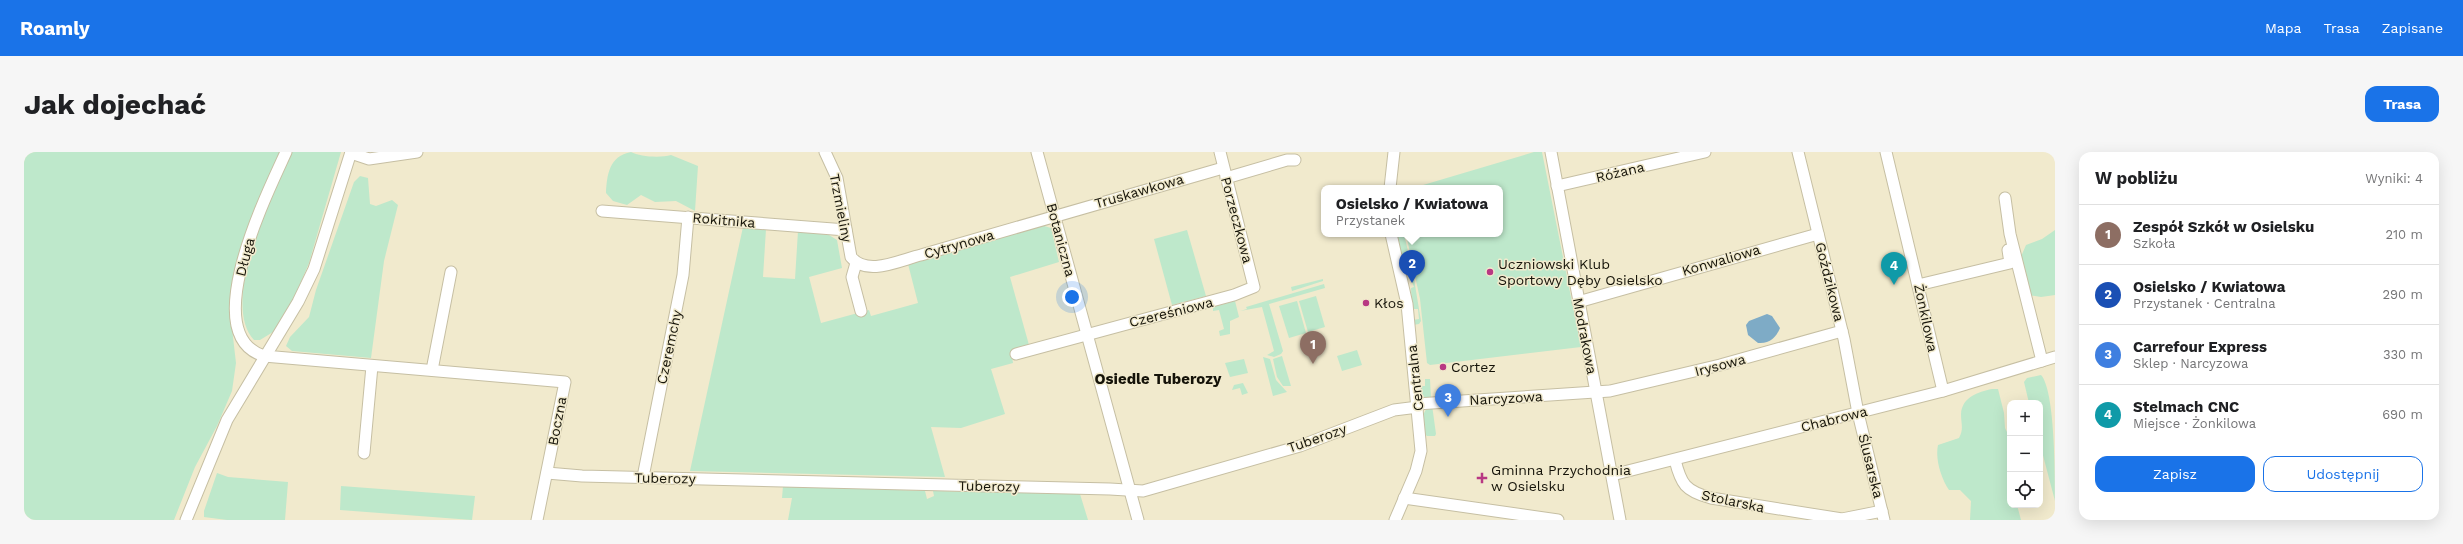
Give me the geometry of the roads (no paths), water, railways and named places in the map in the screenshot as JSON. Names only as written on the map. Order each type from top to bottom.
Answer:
[{"type":"street","name":"Długa","points":[[264,356],[251,350],[239,335],[235,309],[239,279],[253,228],[286,152]]},
{"type":"street","points":[[186,520],[227,420],[264,356],[298,302],[314,269],[351,152],[369,159],[417,152]]},
{"type":"street","name":"Trzmieliny","points":[[825,152],[836,178],[850,257],[860,265],[852,276],[861,311]]},
{"type":"street","name":"Botaniczna","points":[[1037,152],[1138,520]]},
{"type":"street","name":"Porzeczkowa","points":[[1220,152],[1224,173],[1254,287]]},
{"type":"street","points":[[1390,185],[1394,152]]},
{"type":"street","name":"Modrakowa","points":[[1551,152],[1620,520]]},
{"type":"street","name":"Różana","points":[[1557,186],[1705,152]]},
{"type":"street","name":"Goździkowa","points":[[1798,152],[1842,331],[1858,413]]},
{"type":"street","name":"Żonkilowa","points":[[1888,152],[1943,391]]},
{"type":"street","name":"Truskawkowa","points":[[1055,217],[1196,174],[1224,173],[1288,160],[1295,160]]},
{"type":"street","points":[[2005,198],[2010,234],[2042,361]]},
{"type":"street","name":"Rokitnika","points":[[602,211],[688,216],[846,230]]},
{"type":"street","name":"Czeremchy","points":[[643,477],[683,275],[688,216]]},
{"type":"street","name":"Cytrynowa","points":[[860,265],[872,267],[921,255],[1055,217]]},
{"type":"street","points":[[1918,285],[2010,263],[2002,219]]},
{"type":"street","name":"Konwaliowa","points":[[1578,302],[1818,234]]},
{"type":"street","name":"Centralna","points":[[1392,237],[1407,304],[1418,405],[1420,457],[1396,520]]},
{"type":"street","points":[[432,370],[450,272]]},
{"type":"street","name":"Czereśniowa","points":[[1016,354],[1234,295],[1254,287]]},
{"type":"street","name":"Irysowa","points":[[1596,392],[1662,380],[1842,331]]},
{"type":"street","name":"Boczna","points":[[264,356],[565,382],[537,520]]},
{"type":"street","name":"Chabrowa","points":[[1612,475],[1943,391],[2055,357]]},
{"type":"street","points":[[364,453],[372,366]]},
{"type":"street","name":"Narcyzowa","points":[[1418,405],[1596,392]]},
{"type":"street","name":"Tuberozy","points":[[547,473],[582,476],[1141,491],[1314,441],[1394,410],[1418,405]]},
{"type":"street","name":"Ślusarska","points":[[1858,413],[1883,515]]},
{"type":"street","name":"Stolarska","points":[[1675,460],[1681,482],[1698,494],[1756,506],[1842,519],[1883,515]]},
{"type":"street","points":[[1404,498],[1558,520]]},
{"type":"water","points":[[1767,314],[1772,316],[1780,328],[1772,340],[1758,343],[1748,335],[1746,325],[1749,321]]},
{"type":"place","name":"Uczniowski Klub Sportowy Dęby Osielsko","points":[[1490,272]]},
{"type":"place","name":"Osielsko / Kwiatowa","points":[[1412,283]]},
{"type":"place","name":"Stelmach CNC","points":[[1894,285]]},
{"type":"place","name":"Kłos","points":[[1366,303]]},
{"type":"place","name":"Zespół Szkół w Osielsku","points":[[1313,364]]},
{"type":"place","name":"Cortez","points":[[1443,367]]},
{"type":"place","name":"Carrefour Express","points":[[1448,417]]},
{"type":"place","name":"Gminna Przychodnia w Osielsku","points":[[1482,478]]},
{"type":"district","name":"Osiedle Tuberozy","points":[[1158,379]]}]
